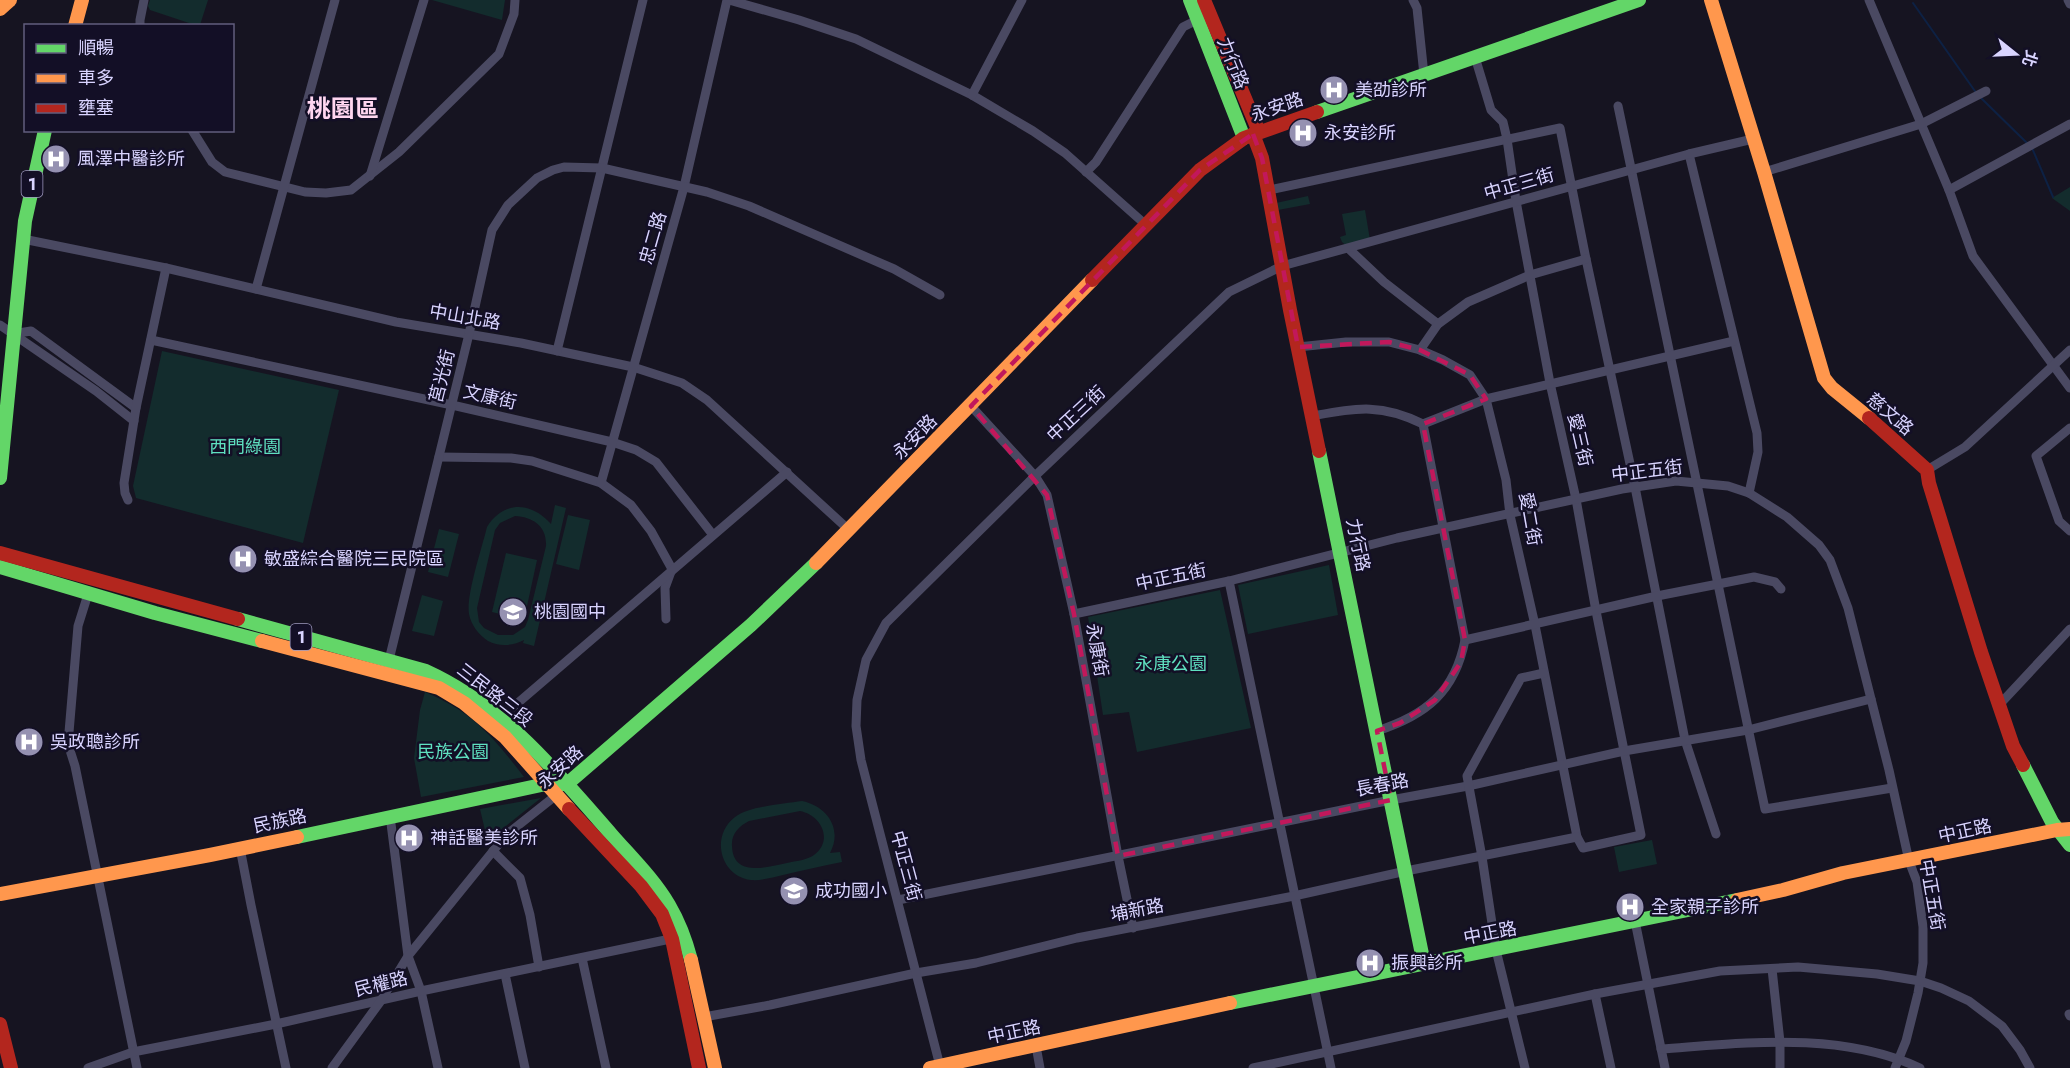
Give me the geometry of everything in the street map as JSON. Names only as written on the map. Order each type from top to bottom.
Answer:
[{"type":"main road","points":[[0,9],[10,0]]},
{"type":"main road","points":[[76,24],[82,0]]},
{"type":"main road","name":"力行路","points":[[1190,0],[1203,18],[1262,158],[1298,347],[1424,964]]},
{"type":"main road","name":"力行路","points":[[1203,18],[1204,0]]},
{"type":"main road","name":"永安路","points":[[567,784],[751,625],[849,530],[1200,170],[1252,135],[1639,0]]},
{"type":"main road","name":"慈文路","points":[[1711,0],[1824,378],[1832,388],[1927,470]]},
{"type":"main road","name":"1","points":[[0,478],[12,334],[23,239],[45,132]]},
{"type":"main road","points":[[1927,470],[1981,652],[2005,723],[2017,754],[2064,829],[2070,845]]},
{"type":"main road","name":"三民路三段","points":[[0,553],[387,667]]},
{"type":"main road","name":"三民路三段","points":[[0,567],[88,595],[387,667],[446,678],[567,784],[660,893],[673,912],[699,1068]]},
{"type":"main road","name":"三民路三段","points":[[496,722],[505,737],[546,784],[640,885],[678,937],[704,1017],[715,1068]]},
{"type":"main road","name":"民族路","points":[[0,894],[98,877],[546,784],[567,784]]},
{"type":"main road","name":"中正路","points":[[935,1067],[1315,985],[1783,890],[1843,873],[2064,829],[2070,820]]},
{"type":"main road","points":[[0,1024],[11,1068]]},
{"type":"street","points":[[140,24],[144,0]]},
{"type":"street","points":[[256,289],[335,0]]},
{"type":"street","points":[[370,176],[424,0]]},
{"type":"street","points":[[194,134],[212,162],[225,172],[305,192],[326,193],[351,190],[399,152],[499,54],[514,14],[515,0]]},
{"type":"street","points":[[557,351],[643,0]]},
{"type":"street","points":[[728,0],[856,39],[972,95],[1065,153],[1146,225]]},
{"type":"street","name":"忠二路","points":[[601,483],[684,187],[728,0]]},
{"type":"street","points":[[972,95],[1022,0]]},
{"type":"street","points":[[1413,0],[1417,8],[1424,75]]},
{"type":"street","points":[[1869,0],[1922,123],[1973,256],[2070,388]]},
{"type":"street","points":[[1086,172],[1096,162],[1183,27],[1203,18]]},
{"type":"street","name":"愛三街","points":[[1475,57],[1491,110],[1503,122],[1507,139],[1516,201],[1550,383],[1576,500],[1641,835],[1583,848]]},
{"type":"street","points":[[1764,172],[1922,123],[1981,94]]},
{"type":"street","points":[[1618,105],[1765,809],[1892,788]]},
{"type":"street","points":[[1949,190],[2070,124]]},
{"type":"street","points":[[1269,190],[1560,128],[1685,740],[1716,834]]},
{"type":"street","name":"中正三街","points":[[935,1067],[916,973],[856,726],[857,700],[866,660],[886,623],[1035,476],[1229,292],[1282,266],[1689,154],[1753,139]]},
{"type":"street","points":[[1689,154],[1757,433],[1758,452],[1749,493]]},
{"type":"street","name":"莒光街","points":[[387,667],[470,334],[492,230],[508,206],[524,188],[553,170],[572,166],[602,168],[684,187],[749,206],[891,268],[939,296]]},
{"type":"street","name":"中山北路","points":[[23,239],[166,268],[396,322],[470,334],[633,367],[682,383],[707,400],[849,530]]},
{"type":"street","points":[[1349,249],[1384,282],[1438,324]]},
{"type":"street","points":[[1420,350],[1438,324],[1468,302],[1530,275],[1586,259]]},
{"type":"street","points":[[128,500],[124,483],[136,408],[166,268]]},
{"type":"street","points":[[0,325],[96,391],[134,421]]},
{"type":"street","points":[[12,334],[31,331],[136,408]]},
{"type":"street","name":"文康街","points":[[151,340],[452,405],[612,442],[636,450],[656,462],[713,535]]},
{"type":"street","points":[[1312,416],[1365,408],[1382,409],[1399,413],[1423,424],[1486,399],[1734,341]]},
{"type":"street","name":"愛二街","points":[[1298,347],[1346,342],[1389,342],[1420,350],[1470,375],[1486,399],[1506,480],[1510,515],[1564,764],[1577,837],[1583,848]]},
{"type":"street","points":[[1927,470],[1965,447],[2070,350]]},
{"type":"street","name":"永康街","points":[[971,405],[1035,476],[1047,495],[1074,614],[1133,928]]},
{"type":"street","points":[[1377,731],[1400,723],[1435,700],[1450,684],[1461,662],[1465,640],[1423,424]]},
{"type":"street","points":[[2070,429],[2036,456],[2059,521],[2070,531]]},
{"type":"street","points":[[438,457],[511,458],[532,461],[601,483],[631,504],[651,531],[672,569],[665,588],[666,619]]},
{"type":"street","points":[[496,722],[787,472]]},
{"type":"street","name":"中正五街","points":[[1074,614],[1229,581],[1444,528],[1635,487],[1676,481],[1728,486],[1749,493],[1787,518],[1820,544],[1830,560],[1848,608],[1917,882],[1923,927],[1923,963],[1920,981],[1906,1041],[1895,1068]]},
{"type":"street","points":[[1465,640],[1657,596],[1754,577],[1775,582],[1782,589]]},
{"type":"street","points":[[93,579],[78,626],[68,744],[75,766],[137,1068]]},
{"type":"street","points":[[1229,581],[1331,1068]]},
{"type":"street","points":[[2000,704],[2070,629]]},
{"type":"street","points":[[1525,1068],[1496,950],[1467,776],[1521,678],[1544,673]]},
{"type":"street","name":"長春路","points":[[898,900],[1468,786],[1624,751],[1748,730],[1870,699]]},
{"type":"street","name":"永安路","points":[[332,1068],[380,1002],[408,956],[506,835],[557,795],[567,784]]},
{"type":"street","points":[[390,816],[408,956],[421,991],[438,1068]]},
{"type":"street","name":"埔新路","points":[[704,1017],[916,973],[976,963],[1077,938],[1577,837]]},
{"type":"street","points":[[240,848],[286,1068]]},
{"type":"street","points":[[493,851],[520,878],[530,915],[539,967]]},
{"type":"street","points":[[1635,921],[1665,1068]]},
{"type":"street","name":"民權路","points":[[88,1068],[134,1052],[276,1024],[678,937]]},
{"type":"street","points":[[582,958],[606,1068]]},
{"type":"street","points":[[1253,1068],[1595,994],[1720,971],[1798,967],[1877,974],[1920,981],[1941,988],[1969,1001],[2002,1026],[2030,1068]]},
{"type":"street","points":[[1772,969],[1780,1042],[1780,1068]]},
{"type":"street","points":[[505,974],[525,1068]]},
{"type":"street","points":[[1595,994],[1611,1068]]},
{"type":"street","points":[[1661,1049],[1780,1042],[1837,1045],[1899,1058],[1920,1068]]},
{"type":"street","points":[[1036,1046],[1040,1068]]},
{"type":"highlighted area","points":[[1253,134],[1262,158],[1298,347],[1389,342],[1420,350],[1470,375],[1486,399],[1423,424],[1465,640],[1461,662],[1435,700],[1400,723],[1377,731],[1391,800],[1118,856],[1074,614],[1047,495],[971,406],[1200,170]]},
{"type":"green space","points":[[150,0],[208,0],[200,24],[192,24],[150,10],[148,6]]},
{"type":"green space","points":[[432,0],[505,0],[502,20]]},
{"type":"green space","points":[[2070,187],[2070,211],[2052,198]]},
{"type":"green space","points":[[1308,196],[1310,204],[1278,210],[1276,203]]},
{"type":"green space","points":[[1365,210],[1370,240],[1348,247],[1340,237],[1346,235],[1342,214]]},
{"type":"green space","name":"西門綠園","points":[[162,351],[339,390],[303,543],[136,498],[133,486]]},
{"type":"green space","points":[[555,505],[566,508],[534,646],[523,643],[524,640],[506,645],[488,641],[474,626],[469,614],[472,584],[487,527],[501,512],[518,507],[535,511],[551,524]],"holes":[[[515,516],[528,518],[538,524],[544,533],[546,546],[525,627],[513,635],[498,635],[484,628],[479,622],[477,608],[495,530],[500,523]]]},
{"type":"green space","points":[[568,515],[590,520],[579,570],[556,564]]},
{"type":"green space","points":[[439,529],[459,534],[448,577],[428,572]]},
{"type":"green space","points":[[506,553],[537,560],[524,620],[492,612]]},
{"type":"green space","name":"永康公園","points":[[1329,565],[1338,615],[1248,634],[1238,585]]},
{"type":"green space","name":"永康公園","points":[[1220,590],[1251,728],[1137,752],[1129,712],[1103,715],[1088,617]]},
{"type":"green space","points":[[422,595],[443,601],[434,636],[412,631]]},
{"type":"green space","name":"民族公園","points":[[425,692],[470,717],[503,750],[524,777],[421,797],[414,758],[420,710]]},
{"type":"green space","points":[[541,798],[497,833],[488,843],[480,809]]},
{"type":"green space","points":[[802,801],[819,808],[830,820],[835,835],[830,853],[840,852],[842,862],[759,880],[740,877],[732,871],[722,854],[721,844],[727,825],[735,817],[749,810]],"holes":[[[800,811],[807,813],[819,823],[824,836],[820,849],[814,855],[762,868],[753,868],[738,863],[734,856],[733,838],[736,831],[745,823]]]},
{"type":"green space","points":[[1652,840],[1657,864],[1619,872],[1614,847]]},
{"type":"waterway","points":[[1913,3],[1977,94]]},
{"type":"waterway","points":[[1981,98],[2028,144]]},
{"type":"waterway","points":[[2032,148],[2053,197]]},
{"type":"traffic: fast","points":[[1190,0],[1244,138]]},
{"type":"traffic: fast","points":[[1317,112],[1639,0]]},
{"type":"traffic: fast","points":[[0,478],[25,221],[45,132]]},
{"type":"traffic: fast","points":[[1319,451],[1424,964]]},
{"type":"traffic: fast","points":[[297,837],[546,784],[567,784],[751,625],[816,563]]},
{"type":"traffic: fast","points":[[0,567],[155,613],[262,641]]},
{"type":"traffic: fast","points":[[238,619],[426,671],[480,702],[504,721],[549,764],[649,877],[673,911],[691,960]]},
{"type":"traffic: fast","points":[[2023,765],[2052,822],[2070,845]]},
{"type":"traffic: fast","points":[[1230,1003],[1737,900]]},
{"type":"traffic: slow","points":[[0,9],[10,0]]},
{"type":"traffic: slow","points":[[76,24],[82,0]]},
{"type":"traffic: slow","points":[[1711,0],[1824,378],[1832,388],[1869,418]]},
{"type":"traffic: slow","points":[[816,563],[1092,280]]},
{"type":"traffic: slow","points":[[262,641],[439,688],[464,703],[505,737],[569,809]]},
{"type":"traffic: slow","points":[[1737,900],[1843,873],[2070,829]]},
{"type":"traffic: slow","points":[[0,894],[297,837]]},
{"type":"traffic: slow","points":[[691,960],[715,1068]]},
{"type":"traffic: slow","points":[[930,1068],[1230,1003]]},
{"type":"traffic: jam","points":[[1204,0],[1259,132]]},
{"type":"traffic: jam","points":[[1092,280],[1200,170],[1244,138],[1317,112]]},
{"type":"traffic: jam","points":[[1253,134],[1262,158],[1319,451]]},
{"type":"traffic: jam","points":[[1869,418],[1927,470],[1981,652],[2013,746],[2023,765]]},
{"type":"traffic: jam","points":[[0,553],[238,619]]},
{"type":"traffic: jam","points":[[569,809],[641,886],[662,914],[672,939],[699,1068]]},
{"type":"traffic: jam","points":[[0,1024],[11,1068]]},
{"type":"place","name":"美劭診所","points":[[1334,90]]},
{"type":"place","name":"永安診所","points":[[1303,133]]},
{"type":"place","name":"風澤中醫診所","points":[[56,159]]},
{"type":"place","name":"敏盛綜合醫院三民院區","points":[[243,559]]},
{"type":"place","name":"桃園國中","points":[[513,612]]},
{"type":"place","name":"吳政聰診所","points":[[29,742]]},
{"type":"place","name":"神話醫美診所","points":[[409,838]]},
{"type":"place","name":"成功國小","points":[[794,891]]},
{"type":"place","name":"全家親子診所","points":[[1630,907]]},
{"type":"place","name":"振興診所","points":[[1370,963]]},
{"type":"district","name":"桃園區","points":[[343,108]]}]
